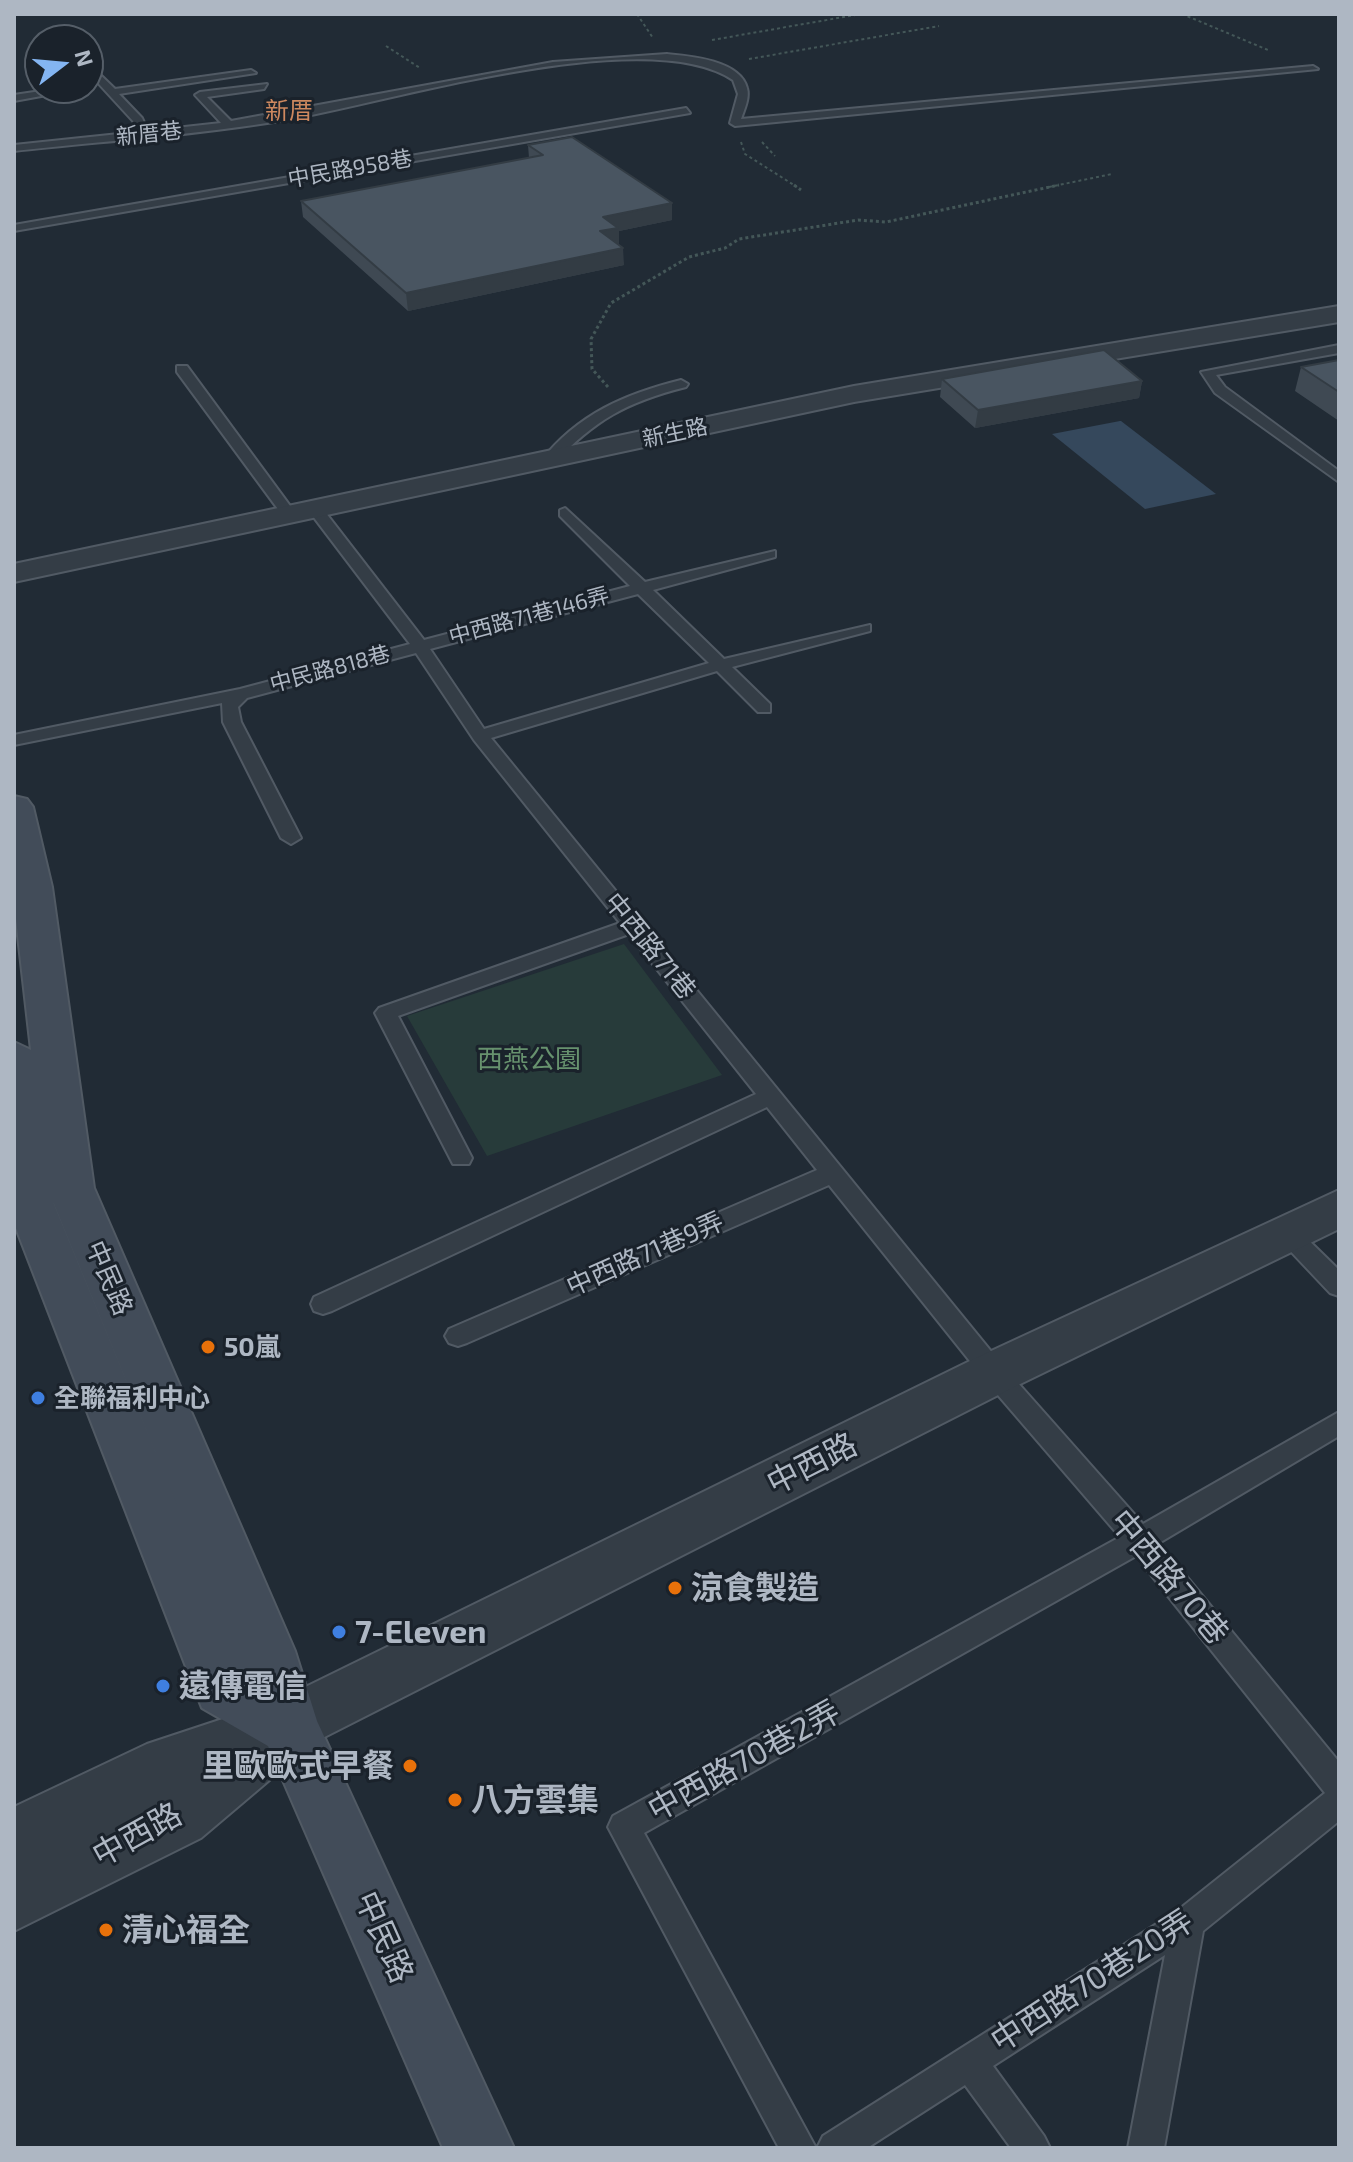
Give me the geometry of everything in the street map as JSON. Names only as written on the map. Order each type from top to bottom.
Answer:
[{"type":"main road","name":"中民路","points":[[14,807],[23,889],[38,1201]]},
{"type":"main road","name":"中民路","points":[[14,1057],[38,1201],[223,1688],[289,1726],[479,2148]]},
{"type":"street","name":"新生路","points":[[14,573],[304,514],[854,394],[1339,314]]},
{"type":"street","name":"中西路","points":[[14,1840],[147,1774],[289,1726],[994,1373],[1339,1208]]},
{"type":"street","name":"中西路","points":[[14,1899],[179,1816],[289,1726]]},
{"type":"lane","name":"新厝巷","points":[[14,148],[283,117],[572,62],[645,56],[682,58],[712,65]]},
{"type":"lane","points":[[712,65],[737,79],[743,88],[735,123],[1313,69]]},
{"type":"lane","points":[[104,88],[251,73]]},
{"type":"lane","points":[[104,83],[138,120],[144,134]]},
{"type":"lane","points":[[228,124],[200,95],[264,86]]},
{"type":"lane","name":"中民路958巷","points":[[14,228],[686,111]]},
{"type":"lane","points":[[1339,349],[1208,372],[1220,390],[1339,478]]},
{"type":"lane","name":"中西路71巷","points":[[182,369],[419,645],[480,736],[994,1373]]},
{"type":"lane","points":[[548,461],[580,427],[627,397],[681,384]]},
{"type":"lane","name":"中西路71巷146弄","points":[[565,513],[764,708]]},
{"type":"lane","name":"中西路71巷146弄","points":[[419,645],[770,554]]},
{"type":"lane","points":[[480,736],[720,665],[864,628]]},
{"type":"lane","name":"中民路818巷","points":[[14,740],[241,694],[419,645]]},
{"type":"lane","points":[[241,694],[229,706],[232,722],[291,838]]},
{"type":"lane","points":[[461,1158],[386,1013],[633,926]]},
{"type":"lane","points":[[323,1304],[771,1096]]},
{"type":"lane","name":"中西路71巷9弄","points":[[458,1336],[833,1173]]},
{"type":"lane","points":[[1287,1233],[1339,1286]]},
{"type":"lane","name":"中西路70巷","points":[[994,1373],[1140,1540],[1339,1786]]},
{"type":"lane","points":[[1140,1540],[1339,1423]]},
{"type":"lane","name":"中西路70巷2弄","points":[[798,2148],[624,1827],[1140,1540]]},
{"type":"lane","name":"中西路70巷20弄","points":[[835,2148],[1188,1922],[1339,1801]]},
{"type":"lane","points":[[1146,2148],[1188,1922]]},
{"type":"lane","points":[[968,2061],[1032,2148]]},
{"type":"path","points":[[682,58],[688,47],[698,43],[861,14]]},
{"type":"path","points":[[1184,15],[1195,14]]},
{"type":"path","points":[[1184,15],[1313,69]]},
{"type":"path","points":[[712,65],[939,26]]},
{"type":"path","points":[[735,123],[745,154],[801,190]]},
{"type":"path","points":[[627,397],[606,386],[592,369],[591,339],[611,303],[689,257],[725,248],[739,239],[858,220],[886,222],[1112,174]]},
{"type":"green space","name":"西燕公園","points":[[624,944],[722,1075],[487,1156],[407,1016]]},
{"type":"water","points":[[1121,421],[1216,494],[1145,509],[1052,434]]},
{"type":"building","points":[[572,137],[672,203],[603,217],[618,228],[600,231],[623,248],[406,293],[301,201],[543,155],[528,145]]},
{"type":"building","points":[[1104,350],[1142,381],[978,410],[942,379]]},
{"type":"building","points":[[1339,360],[1339,392],[1301,367]]},
{"type":"place","name":"50嵐","points":[[208,1347]]},
{"type":"place","name":"全聯福利中心","points":[[38,1398]]},
{"type":"place","name":"涼食製造","points":[[675,1588]]},
{"type":"place","name":"7-Eleven","points":[[339,1632]]},
{"type":"place","name":"遠傳電信","points":[[163,1686]]},
{"type":"place","name":"里歐歐式早餐","points":[[410,1766]]},
{"type":"place","name":"八方雲集","points":[[455,1800]]},
{"type":"place","name":"清心福全","points":[[106,1930]]},
{"type":"district","name":"新厝","points":[[289,111]]}]
